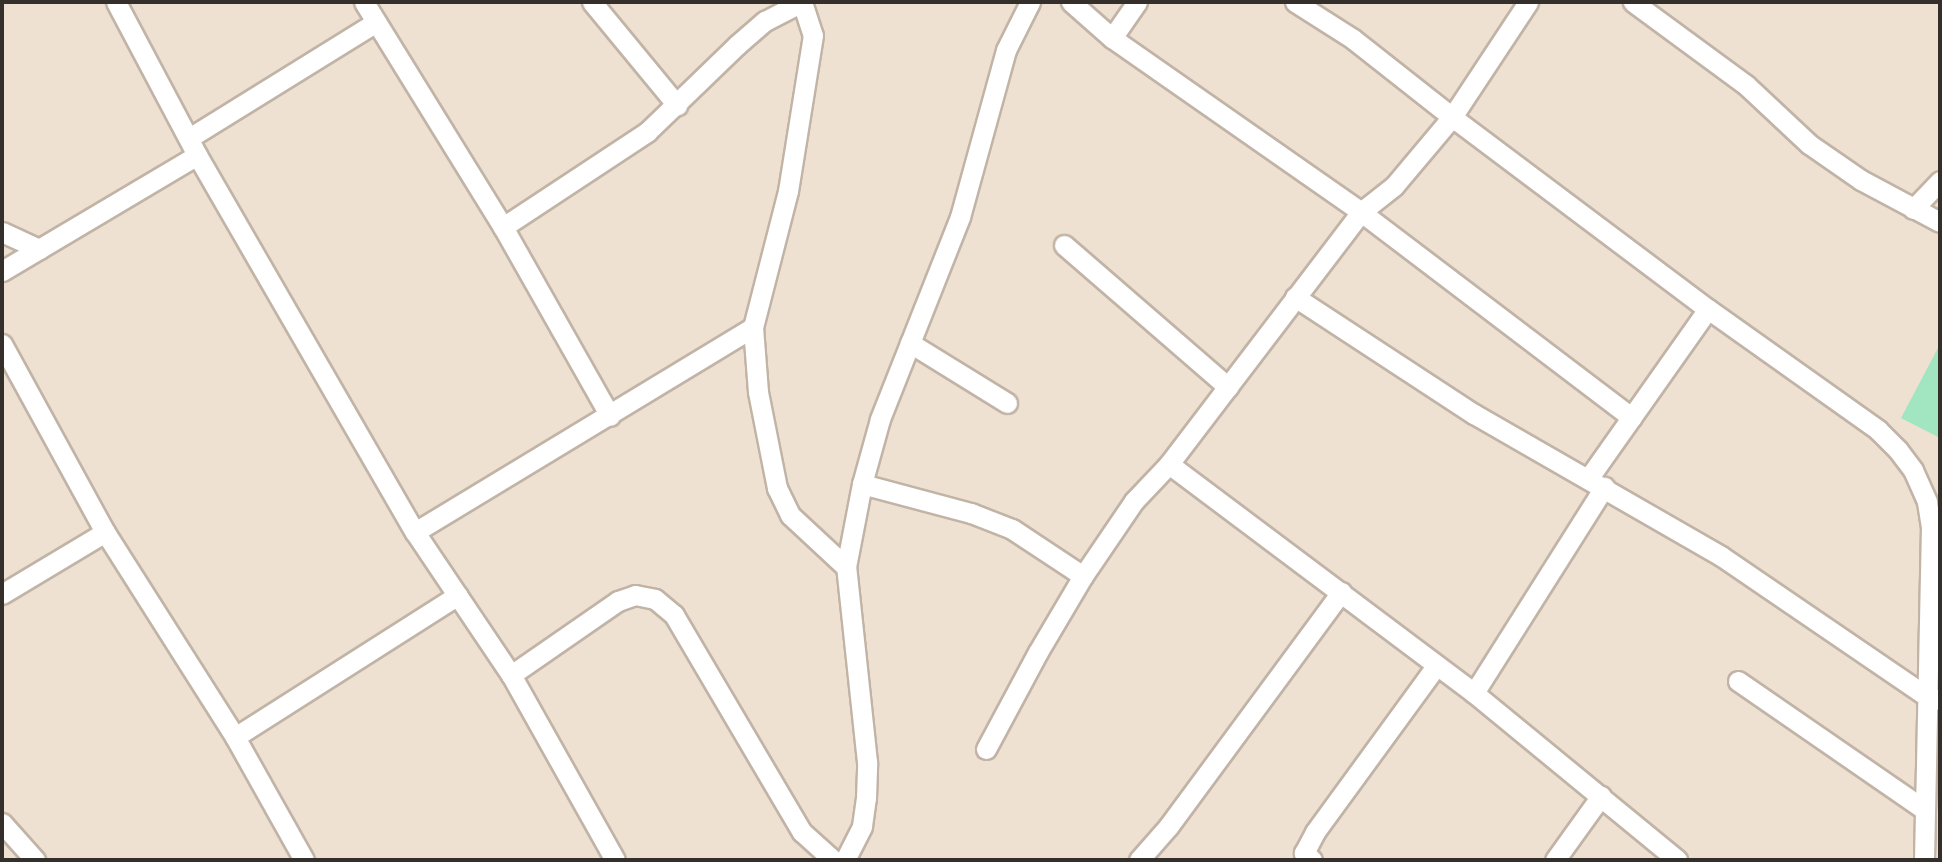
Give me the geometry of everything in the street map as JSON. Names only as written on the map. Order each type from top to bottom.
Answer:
[{"type":"street","points":[[116,2],[193,146],[415,532],[511,675],[615,860]]},
{"type":"street","points":[[364,2],[503,227],[610,416]]},
{"type":"street","points":[[592,2],[677,105]]},
{"type":"street","points":[[503,227],[647,132],[765,21],[802,2],[813,35],[788,191],[753,327],[758,392],[777,488],[790,515],[846,567]]},
{"type":"street","points":[[845,860],[862,826],[867,774],[846,567],[862,484],[880,419],[960,217],[1006,50],[1030,2]]},
{"type":"street","points":[[1071,2],[1112,38],[1361,212],[1632,418]]},
{"type":"street","points":[[1112,38],[1137,2]]},
{"type":"street","points":[[1295,2],[1353,38],[1452,117],[1708,309],[1878,430],[1913,470],[1927,502],[1931,526],[1933,698],[1924,860]]},
{"type":"street","points":[[986,749],[1083,576],[1134,501],[1169,464],[1361,212],[1394,186],[1452,117],[1528,2]]},
{"type":"street","points":[[1642,4],[1746,85],[1810,144],[1861,180],[1940,222]]},
{"type":"street","points":[[2,271],[39,249],[376,22]]},
{"type":"street","points":[[1913,209],[1940,181]]},
{"type":"street","points":[[2,232],[39,249]]},
{"type":"street","points":[[1064,245],[1228,387]]},
{"type":"street","points":[[1295,297],[1475,414],[1721,556],[1933,698]]},
{"type":"street","points":[[1474,693],[1632,418],[1708,309]]},
{"type":"street","points":[[415,532],[753,327]]},
{"type":"street","points":[[910,343],[1007,403]]},
{"type":"street","points":[[3,347],[105,532],[235,737],[304,860]]},
{"type":"street","points":[[1169,464],[1474,693],[1677,860]]},
{"type":"street","points":[[862,484],[971,513],[1012,529],[1083,576]]},
{"type":"street","points":[[2,594],[105,532]]},
{"type":"street","points":[[1139,860],[1168,827],[1341,592]]},
{"type":"street","points":[[235,737],[458,595]]},
{"type":"street","points":[[511,675],[618,601],[635,595],[655,599],[674,614],[802,832],[833,860]]},
{"type":"street","points":[[1312,860],[1304,853],[1315,832],[1436,666]]},
{"type":"street","points":[[1738,681],[1925,810]]},
{"type":"street","points":[[1555,860],[1601,796]]},
{"type":"street","points":[[2,823],[35,860]]},
{"type":"green space","points":[[1940,346],[1940,438],[1901,418]]}]
